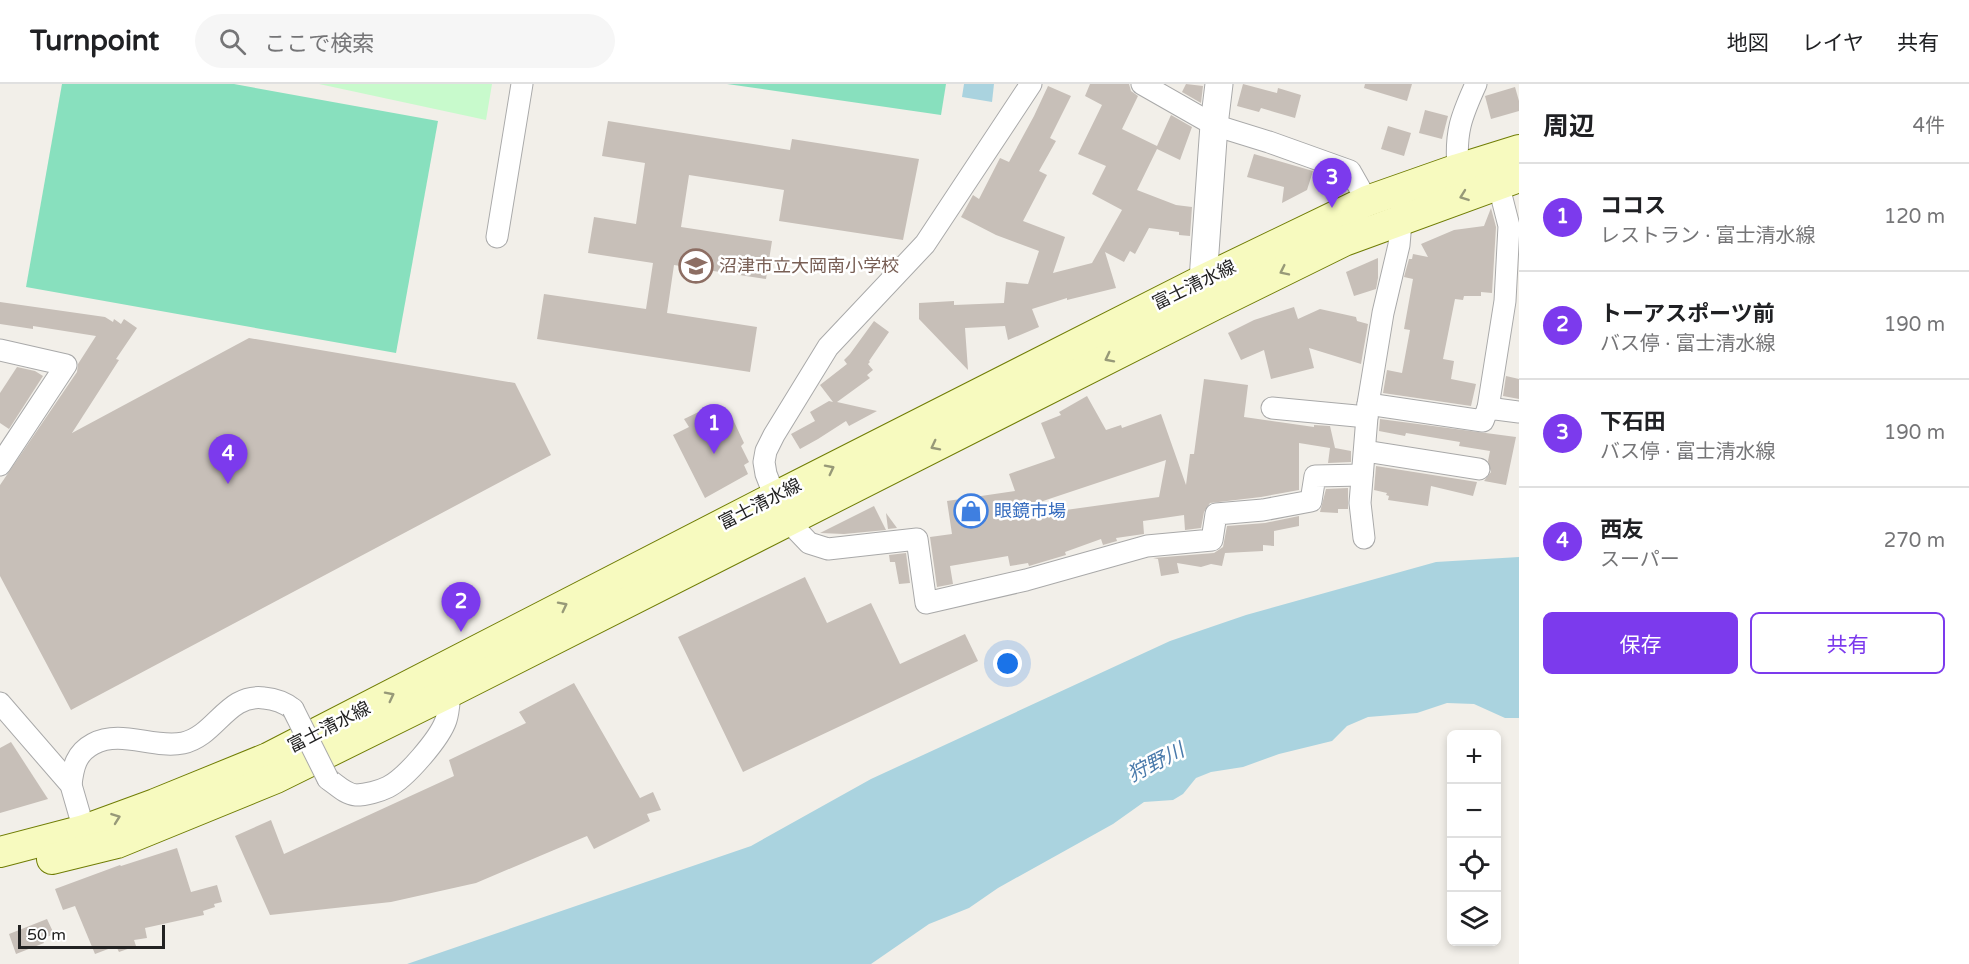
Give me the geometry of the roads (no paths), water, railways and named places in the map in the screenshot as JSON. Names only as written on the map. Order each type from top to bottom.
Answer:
[{"type":"main road","name":"富士清水線","points":[[1209,292],[1402,219],[1503,173],[1519,150]]},
{"type":"main road","name":"富士清水線","points":[[0,852],[84,830],[268,758],[781,509],[1209,292],[1367,201],[1458,169],[1503,173]]},
{"type":"main road","name":"富士清水線","points":[[0,872],[117,843],[276,778],[450,692],[781,509]]},
{"type":"street","points":[[497,237],[522,84]]},
{"type":"street","points":[[1031,84],[925,244],[828,347],[766,451],[764,462],[766,474],[781,509],[809,543],[828,549],[916,539],[926,603],[1026,580],[1147,546],[1212,540],[1216,514],[1263,510],[1311,501],[1315,476],[1362,475]]},
{"type":"street","points":[[1142,84],[1214,125],[1350,171],[1367,201]]},
{"type":"street","points":[[1209,292],[1214,125],[1220,84]]},
{"type":"street","points":[[1458,169],[1456,143],[1463,111],[1476,84]]},
{"type":"street","points":[[1272,408],[1368,411],[1483,421],[1512,303],[1509,226],[1503,173]]},
{"type":"street","points":[[1364,538],[1360,503],[1368,411],[1383,314],[1399,245],[1403,188]]},
{"type":"street","points":[[0,350],[66,365],[0,465]]},
{"type":"street","points":[[1488,408],[1519,412]]},
{"type":"street","points":[[1365,451],[1479,469]]},
{"type":"street","points":[[84,830],[71,786],[73,766],[83,749],[103,739],[127,738],[151,743],[183,743],[201,735],[231,707],[244,699],[254,697],[278,701],[293,709],[328,779],[345,792],[356,795],[388,787],[414,766],[446,720],[450,692]]},
{"type":"street","points":[[0,703],[71,786]]},
{"type":"water","points":[[964,84],[994,84],[992,102],[962,97]]},
{"type":"water","name":"狩野川","points":[[1519,557],[1519,718],[1505,718],[1474,704],[1447,703],[1417,713],[1368,717],[1347,726],[1332,741],[1279,754],[1243,767],[1211,772],[1196,778],[1183,794],[1173,800],[1144,802],[1113,824],[998,888],[969,908],[929,924],[871,964],[407,964],[751,846],[871,779],[1170,641],[1246,615],[1436,562]]},
{"type":"place","name":"下石田","points":[[1332,208]]},
{"type":"place","name":"沼津市立大岡南小学校","points":[[696,266]]},
{"type":"place","name":"ココス","points":[[714,454]]},
{"type":"place","name":"西友","points":[[228,484]]},
{"type":"place","name":"眼鏡市場","points":[[971,511]]},
{"type":"place","name":"トーアスポーツ前","points":[[461,632]]}]
